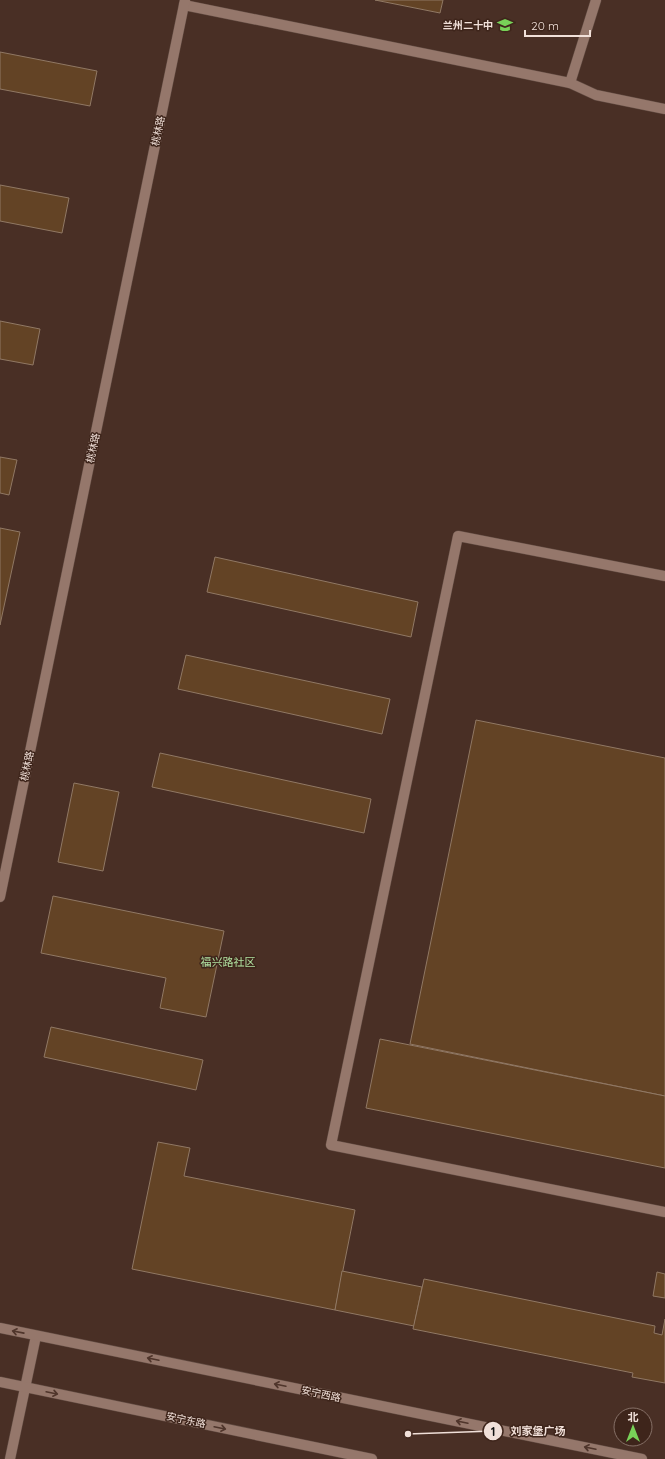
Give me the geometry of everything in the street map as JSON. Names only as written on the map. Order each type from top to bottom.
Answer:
[{"type":"street","points":[[570,83],[596,0]]},
{"type":"street","points":[[185,2],[570,83],[596,95],[665,109]]},
{"type":"street","name":"桃林路","points":[[0,897],[185,2]]},
{"type":"street","points":[[665,576],[458,536],[331,1145],[665,1212]]},
{"type":"street","name":"安宁西路","points":[[0,1328],[642,1459]]},
{"type":"street","points":[[10,1459],[36,1336]]},
{"type":"street","name":"安宁东路","points":[[0,1382],[372,1459]]},
{"type":"building","points":[[375,0],[443,0],[440,13]]},
{"type":"building","points":[[0,52],[97,71],[90,106],[0,89]]},
{"type":"building","points":[[0,185],[69,198],[62,233],[0,221]]},
{"type":"building","points":[[0,321],[40,329],[33,365],[0,359]]},
{"type":"building","points":[[0,457],[17,460],[9,495],[0,493]]},
{"type":"building","points":[[0,528],[20,532],[0,625]]},
{"type":"building","points":[[215,557],[418,602],[411,637],[207,592]]},
{"type":"building","points":[[186,655],[390,699],[382,734],[178,689]]},
{"type":"building","points":[[476,720],[665,758],[665,1096],[410,1044]]},
{"type":"building","points":[[160,753],[371,799],[364,833],[152,787]]},
{"type":"building","points":[[74,783],[119,792],[103,871],[58,862]]},
{"type":"building","points":[[53,896],[224,931],[206,1017],[160,1008],[166,978],[41,953]]},
{"type":"building","points":[[51,1027],[203,1060],[196,1090],[44,1057]]},
{"type":"building","points":[[380,1039],[665,1096],[665,1168],[366,1108]]},
{"type":"building","points":[[158,1142],[190,1148],[184,1176],[355,1210],[335,1310],[132,1269]]},
{"type":"building","points":[[342,1271],[422,1287],[414,1326],[335,1310]]},
{"type":"building","points":[[657,1272],[665,1274],[665,1298],[653,1296]]},
{"type":"building","points":[[424,1279],[655,1326],[654,1333],[662,1335],[665,1319],[665,1383],[632,1377],[633,1373],[413,1329]]},
{"type":"place","name":"兰州二十中","points":[[505,25]]},
{"type":"place","name":"刘家堡广场","points":[[408,1434]]},
{"type":"district","name":"福兴路社区","points":[[228,962]]}]
